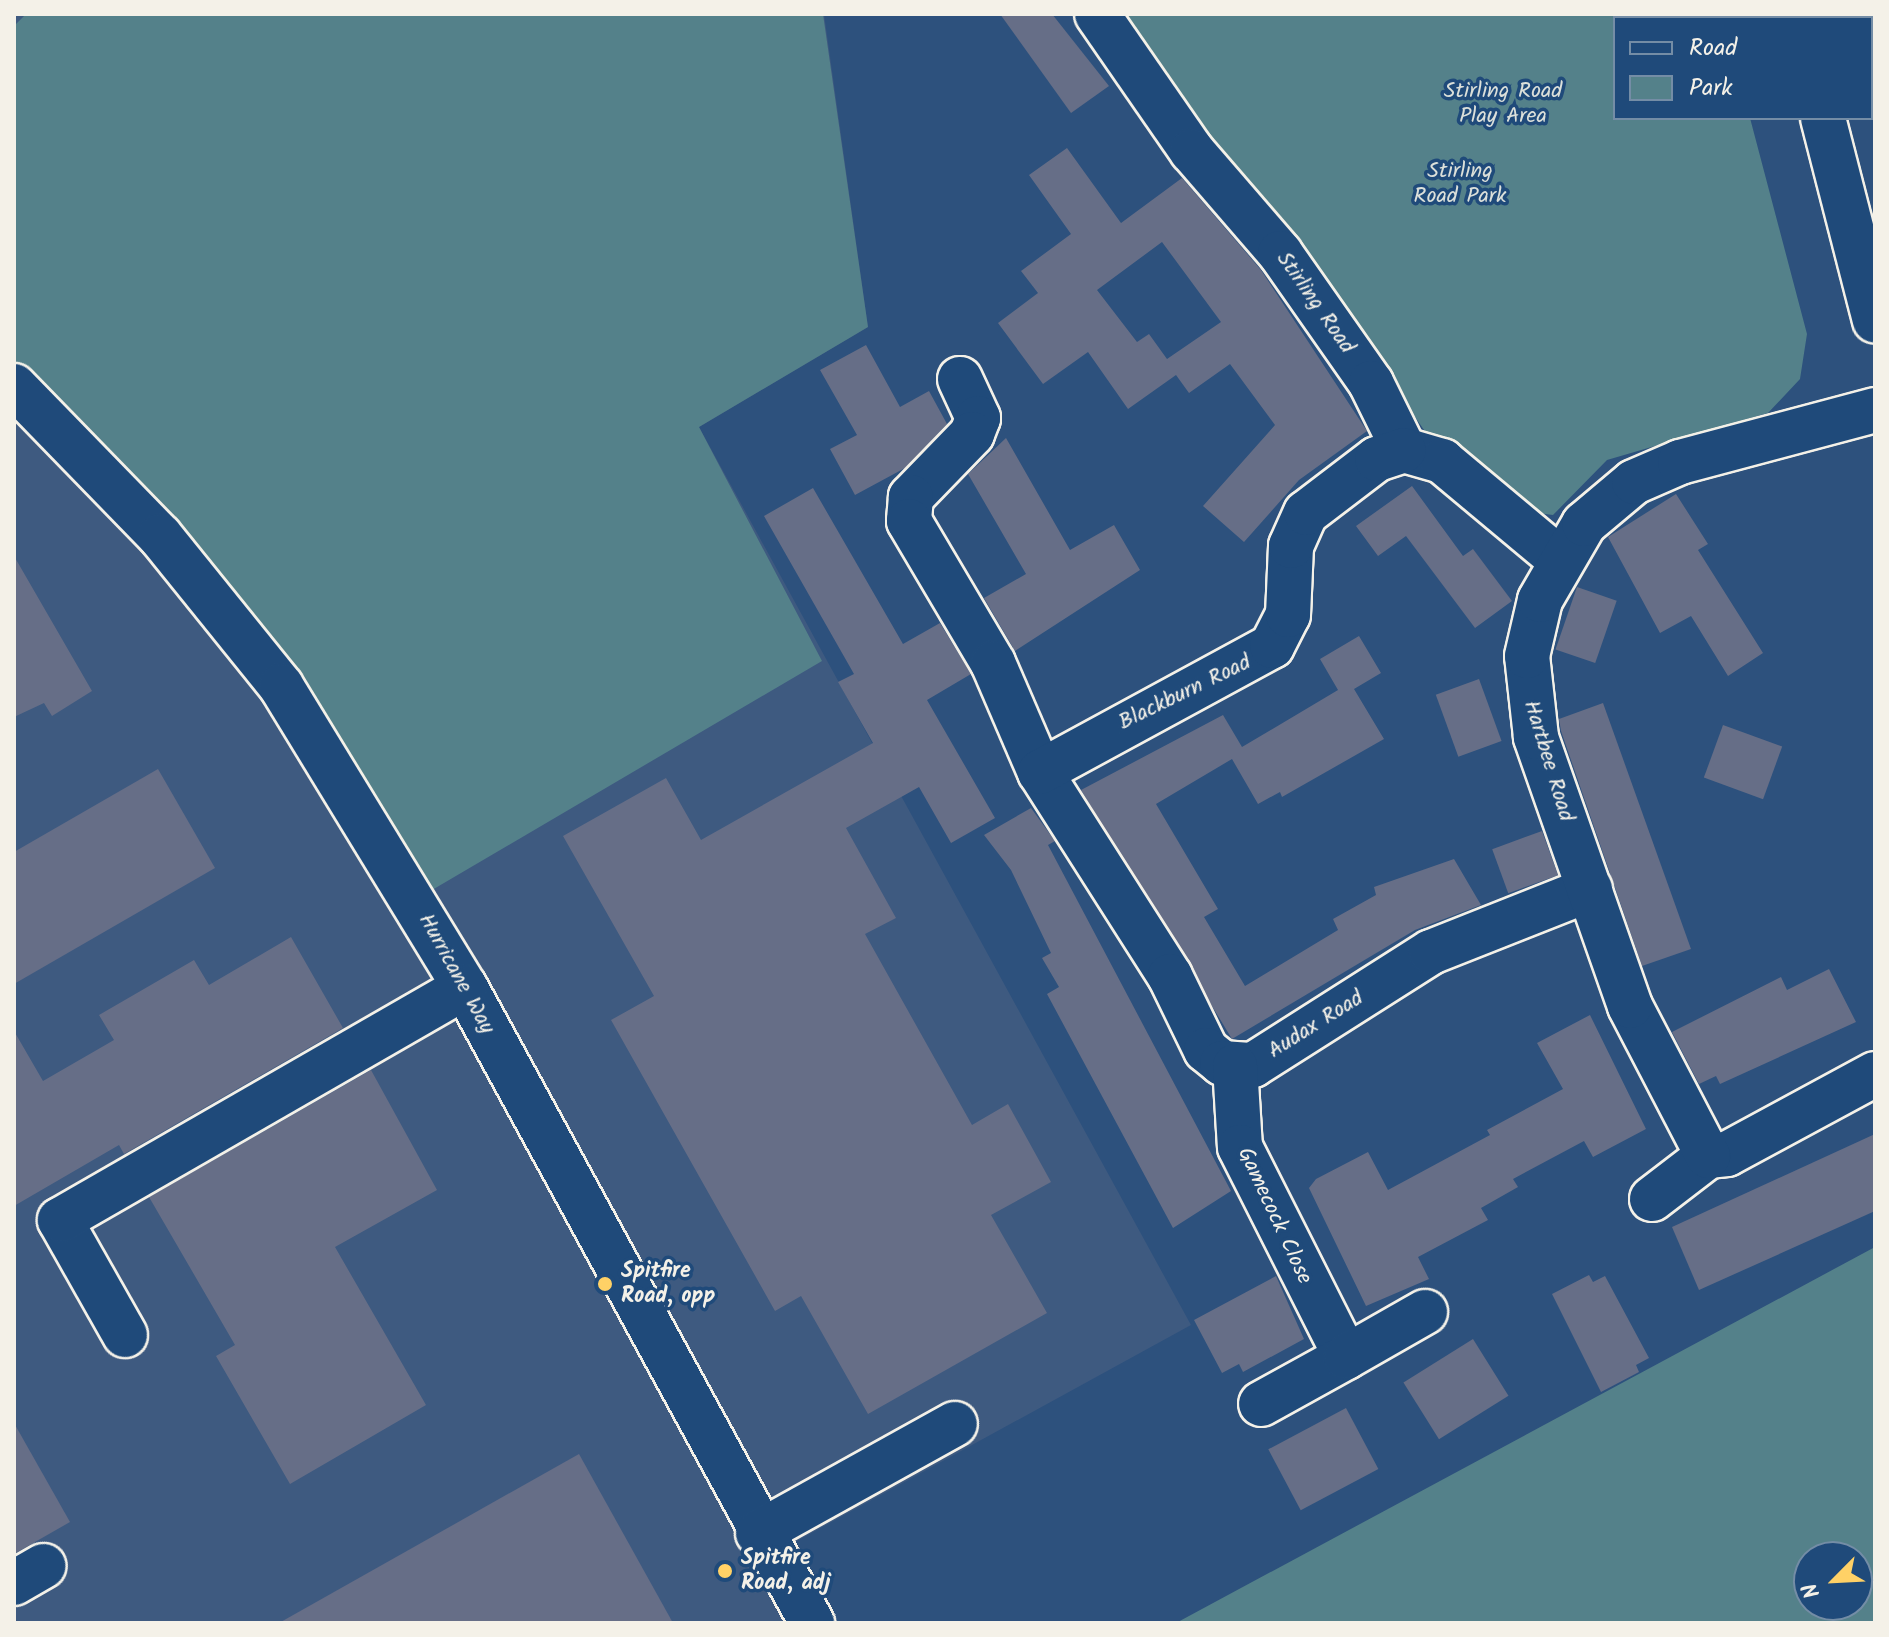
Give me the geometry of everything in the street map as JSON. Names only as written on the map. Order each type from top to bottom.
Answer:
[{"type":"street","name":"Stirling Road","points":[[1097,14],[1192,151],[1289,266],[1377,393],[1404,450]]},
{"type":"street","points":[[1824,120],[1875,320]]},
{"type":"street","points":[[960,379],[978,418],[972,434],[905,509],[967,620],[1040,772],[1170,976],[1206,1050],[1235,1066]]},
{"type":"street","name":"Hurricane Way","points":[[14,386],[160,536],[281,686],[465,987],[758,1533],[812,1623]]},
{"type":"street","name":"Hartbee Road","points":[[1708,1156],[1630,1006],[1527,697],[1527,656],[1558,558],[1584,524],[1634,482],[1680,462],[1875,410]]},
{"type":"street","points":[[1404,450],[1442,461],[1558,558]]},
{"type":"street","name":"Blackburn Road","points":[[1040,772],[1272,646],[1288,615],[1291,546],[1306,513],[1377,459],[1404,450]]},
{"type":"street","name":"Audax Road","points":[[1235,1066],[1253,1065],[1462,936],[1590,889]]},
{"type":"street","points":[[125,1335],[60,1220],[465,987]]},
{"type":"street","name":"Gamecock Close","points":[[1235,1066],[1240,1147],[1346,1357]]},
{"type":"street","points":[[1652,1199],[1708,1156],[1727,1154],[1875,1074]]},
{"type":"street","points":[[1261,1404],[1425,1312]]},
{"type":"street","points":[[758,1533],[955,1424]]},
{"type":"shaded area","points":[[14,14],[824,14],[868,327],[699,427],[1191,1325],[795,1542],[829,1623],[14,1623]]},
{"type":"green space","points":[[26,14],[823,14],[868,327],[699,427],[822,661],[415,900],[390,857],[14,386],[14,26]]},
{"type":"green space","name":"Stirling Road Park","points":[[1122,14],[1723,14],[1613,16],[1613,120],[1751,120],[1807,334],[1800,379],[1768,413],[1607,460],[1553,515],[1523,511],[1424,430],[1303,253],[1209,143]]},
{"type":"green space","points":[[1875,1247],[1875,1623],[1176,1623]]},
{"type":"building","points":[[1000,14],[1052,14],[1109,86],[1071,113]]},
{"type":"building","points":[[1067,148],[1121,223],[1182,178],[1261,270],[1367,431],[1299,480],[1244,542],[1203,506],[1275,425],[1230,364],[1189,393],[1176,375],[1128,409],[1088,352],[1043,384],[998,323],[1038,293],[1021,271],[1071,234],[1029,175]],"holes":[[[1162,242],[1221,322],[1167,359],[1149,334],[1137,342],[1097,290]]]},
{"type":"building","points":[[866,345],[900,407],[929,391],[947,424],[905,468],[855,495],[830,449],[857,435],[820,370]]},
{"type":"building","points":[[1006,438],[1070,550],[1114,525],[1140,570],[1015,651],[984,598],[1026,574],[968,474]]},
{"type":"building","points":[[1412,486],[1463,556],[1473,549],[1512,601],[1475,628],[1406,536],[1378,556],[1356,526]]},
{"type":"building","points":[[813,488],[903,644],[940,623],[971,674],[927,700],[995,818],[951,843],[919,787],[846,828],[896,918],[865,934],[972,1125],[1008,1104],[1051,1182],[991,1215],[1047,1313],[868,1414],[801,1296],[775,1311],[611,1020],[654,996],[563,836],[666,778],[701,840],[873,743],[838,682],[854,674],[764,516]]},
{"type":"building","points":[[1676,494],[1708,544],[1698,550],[1763,653],[1728,676],[1691,616],[1660,633],[1608,537]]},
{"type":"building","points":[[14,556],[92,691],[52,716],[44,703],[14,717]]},
{"type":"building","points":[[1577,587],[1617,601],[1595,663],[1556,649]]},
{"type":"building","points":[[1359,636],[1381,673],[1354,689],[1384,739],[1282,797],[1280,792],[1258,804],[1232,759],[1156,804],[1218,909],[1204,917],[1245,986],[1338,930],[1333,919],[1376,895],[1374,887],[1454,859],[1481,905],[1415,930],[1232,1039],[1081,790],[1223,715],[1242,747],[1338,690],[1320,659]]},
{"type":"building","points":[[1479,679],[1502,741],[1458,757],[1436,695]]},
{"type":"building","points":[[1603,703],[1691,949],[1642,966],[1559,719]]},
{"type":"building","points":[[1723,725],[1782,747],[1763,799],[1704,778]]},
{"type":"building","points":[[158,769],[215,868],[14,984],[14,852]]},
{"type":"building","points":[[1031,808],[1055,841],[1048,845],[1231,1191],[1173,1228],[1047,994],[1059,987],[1042,958],[1051,953],[1011,870],[984,835]]},
{"type":"building","points":[[1542,831],[1558,875],[1508,893],[1492,849]]},
{"type":"building","points":[[291,937],[343,1028],[124,1154],[119,1145],[14,1206],[14,1031],[43,1081],[114,1040],[99,1015],[194,960],[209,985]]},
{"type":"building","points":[[1829,969],[1856,1022],[1720,1084],[1716,1076],[1699,1084],[1672,1032],[1781,977],[1787,990]]},
{"type":"building","points":[[1590,1015],[1646,1129],[1593,1157],[1584,1141],[1513,1179],[1518,1187],[1481,1208],[1488,1220],[1418,1257],[1429,1279],[1366,1306],[1309,1188],[1316,1179],[1368,1152],[1388,1190],[1490,1135],[1487,1130],[1563,1089],[1537,1043]]},
{"type":"building","points":[[371,1070],[437,1190],[335,1247],[426,1405],[290,1484],[216,1356],[235,1345],[149,1197]]},
{"type":"building","points":[[1875,1134],[1875,1211],[1699,1290],[1672,1227]]},
{"type":"building","points":[[1589,1275],[1593,1282],[1605,1276],[1649,1358],[1636,1365],[1639,1372],[1601,1392],[1552,1294]]},
{"type":"building","points":[[1276,1276],[1304,1339],[1243,1372],[1239,1364],[1222,1373],[1194,1320]]},
{"type":"building","points":[[1473,1339],[1509,1396],[1439,1439],[1403,1382]]},
{"type":"building","points":[[1346,1408],[1378,1469],[1301,1510],[1268,1449]]},
{"type":"building","points":[[14,1423],[70,1522],[14,1554]]},
{"type":"building","points":[[579,1454],[673,1623],[279,1623]]},
{"type":"place","name":"Spitfire Road, opp","points":[[605,1284]]},
{"type":"place","name":"Spitfire Road, adj","points":[[725,1571]]},
{"type":"park label","name":"Stirling Road Play Area","points":[[1503,104]]}]
